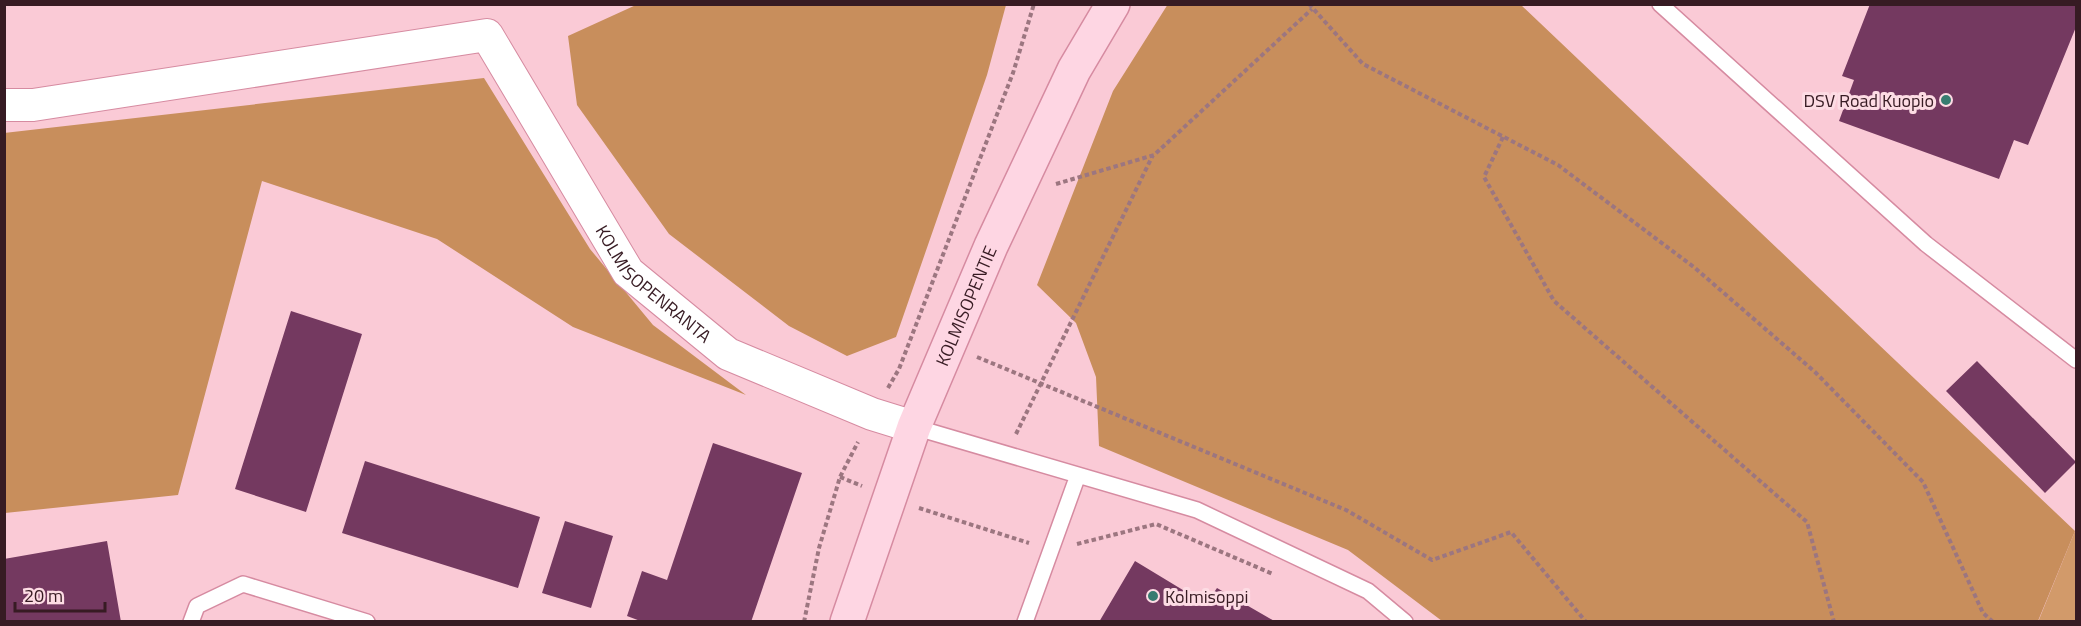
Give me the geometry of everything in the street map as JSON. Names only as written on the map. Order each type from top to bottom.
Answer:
[{"type":"main road","name":"KOLMISOPENTIE","points":[[847,621],[914,427],[948,346],[1014,196],[1074,70],[1113,4]]},
{"type":"street","name":"KOLMISOPENRANTA","points":[[4,105],[33,105],[487,35],[628,272],[728,354],[872,414],[914,427]]},
{"type":"lane","points":[[1660,4],[1926,244],[2076,360]]},
{"type":"lane","points":[[914,427],[1197,510],[1368,591],[1405,621]]},
{"type":"lane","points":[[1025,621],[1078,475]]},
{"type":"lane","points":[[191,621],[197,606],[243,584],[367,621]]},
{"type":"path","points":[[804,621],[819,548],[840,477],[872,414],[899,369],[1013,73],[1034,4]]},
{"type":"path","points":[[1006,454],[1154,155],[1310,7],[1363,64],[1558,165],[1695,268],[1815,372],[1923,482],[1983,613],[1993,621]]},
{"type":"path","points":[[1503,137],[1484,177],[1554,301],[1807,522],[1834,621]]},
{"type":"path","points":[[1014,196],[1154,155]]},
{"type":"path","points":[[948,346],[1346,510],[1432,560],[1511,532],[1586,621]]},
{"type":"path","points":[[840,477],[888,498],[1052,550],[1156,524],[1282,578]]},
{"type":"shaded area","points":[[1168,4],[1521,5],[2075,531],[2038,621],[1442,621],[1348,550],[1099,446],[1096,377],[1076,323],[1037,285],[1113,91]]},
{"type":"shaded area","points":[[636,5],[1006,5],[987,75],[896,337],[847,356],[789,326],[669,234],[577,105],[568,36]]},
{"type":"shaded area","points":[[484,78],[590,249],[653,325],[746,395],[573,327],[437,239],[262,181],[178,495],[5,513],[4,133]]},
{"type":"shaded area","points":[[2075,531],[2076,621],[2038,622]]},
{"type":"building","name":"DSV Road Kuopio","points":[[1870,4],[2076,4],[2076,27],[2028,145],[2014,140],[1999,179],[1839,121],[1854,80],[1842,76]]},
{"type":"building","points":[[291,311],[362,334],[306,512],[235,489]]},
{"type":"building","points":[[1977,361],[2076,462],[2045,493],[1946,391]]},
{"type":"building","points":[[713,443],[802,473],[751,622],[643,622],[627,616],[642,571],[667,580]]},
{"type":"building","points":[[365,461],[540,517],[518,588],[342,533]]},
{"type":"building","points":[[565,521],[613,536],[591,608],[542,593]]},
{"type":"building","points":[[107,541],[121,622],[4,622],[4,559]]},
{"type":"building","name":"Kolmisoppi","points":[[1135,561],[1206,604],[1217,588],[1276,622],[1099,622]]},
{"type":"place","name":"DSV Road Kuopio","points":[[1946,100]]},
{"type":"place","name":"Kolmisoppi","points":[[1153,596]]}]
